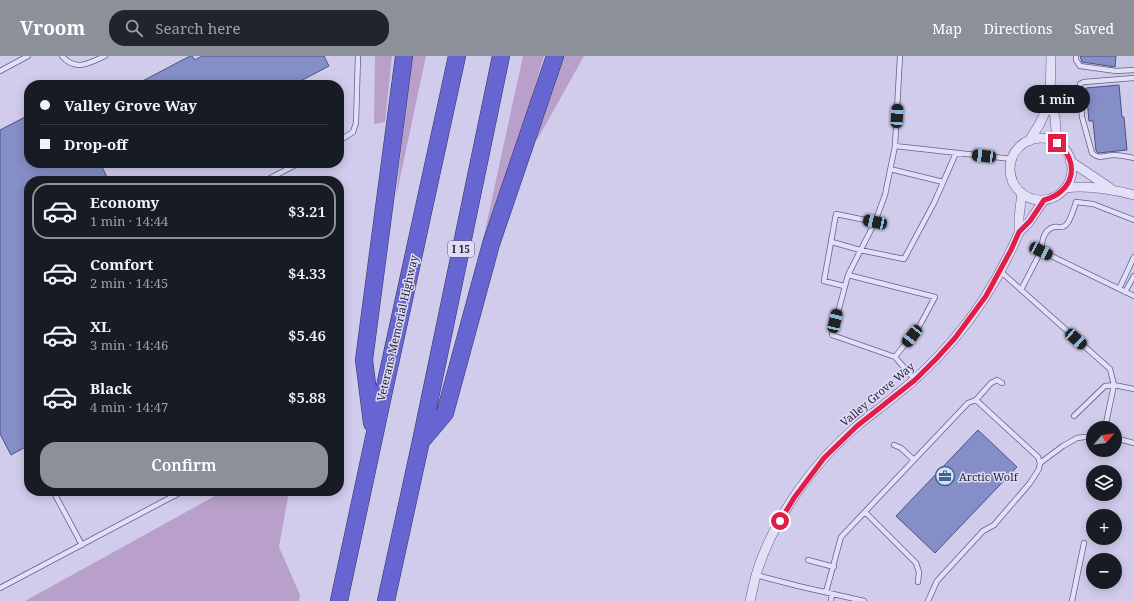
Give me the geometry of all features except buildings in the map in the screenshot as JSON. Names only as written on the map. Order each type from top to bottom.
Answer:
[{"type":"highway","points":[[373,435],[364,360],[404,56]]},
{"type":"highway","name":"Veterans Memorial Highway","points":[[339,601],[373,435],[422,217],[456,56]]},
{"type":"highway","name":"I 15","points":[[386,601],[421,441],[501,56]]},
{"type":"highway","points":[[421,441],[445,413],[491,244],[555,56]]},
{"type":"street","points":[[1051,56],[1050,102],[1055,117],[1057,143]]},
{"type":"street","points":[[1030,141],[1050,102]]},
{"type":"street","points":[[1039,138],[1057,143],[1068,154],[1070,161],[1071,175],[1065,188],[1052,198],[1044,200],[1022,198],[1011,178],[1010,168],[1016,151],[1022,145],[1039,138]]},
{"type":"street","points":[[1070,161],[1111,189]]},
{"type":"street","points":[[1065,188],[1077,187],[1111,189],[1134,195]]},
{"type":"street","name":"Valley Grove Way","points":[[1019,232],[1019,217],[1022,198]]},
{"type":"street","name":"Valley Grove Way","points":[[750,601],[756,575],[768,544],[794,498],[824,458],[857,426],[915,380],[937,358],[971,317],[986,296],[1019,232],[1030,221],[1044,200]]},
{"type":"lane","points":[[0,71],[28,56]]},
{"type":"lane","points":[[62,56],[68,62],[78,65],[87,64],[105,56]]},
{"type":"lane","points":[[344,138],[353,132],[356,123],[358,56]]},
{"type":"lane","points":[[900,56],[895,146],[884,195],[875,222],[848,274],[832,335],[895,357],[915,380]]},
{"type":"lane","points":[[1076,56],[1076,60],[1080,66],[1116,72],[1134,70]]},
{"type":"lane","points":[[1134,78],[1084,82],[1080,84],[1082,117],[1092,153],[1095,156],[1100,157],[1114,155],[1134,158]]},
{"type":"lane","points":[[895,146],[1012,159]]},
{"type":"lane","points":[[832,242],[860,250],[904,259],[934,202],[956,153]]},
{"type":"lane","points":[[274,176],[289,168]]},
{"type":"lane","points":[[890,169],[943,182]]},
{"type":"lane","points":[[1021,290],[1041,251],[1045,233],[1053,227],[1062,227],[1066,225],[1076,202],[1093,204],[1134,220]]},
{"type":"lane","points":[[844,286],[824,281],[836,214],[875,222]]},
{"type":"lane","points":[[1041,251],[1134,296]]},
{"type":"lane","points":[[1119,289],[1134,258]]},
{"type":"lane","points":[[1000,271],[1110,369],[1114,385],[1106,421]]},
{"type":"lane","points":[[848,274],[935,297],[920,325],[895,357]]},
{"type":"lane","points":[[1125,292],[1134,276]]},
{"type":"lane","points":[[826,592],[841,537],[968,403],[976,400],[991,383],[997,380],[1002,383]]},
{"type":"lane","points":[[1074,416],[1105,386],[1114,385],[1134,389]]},
{"type":"lane","points":[[928,601],[937,581],[983,531],[994,525],[1030,483],[1039,469],[1040,463],[1038,457],[976,400]]},
{"type":"lane","points":[[1040,463],[1063,446],[1077,438],[1086,437]]},
{"type":"lane","points":[[1122,440],[1134,444]]},
{"type":"lane","points":[[894,446],[901,448],[914,460]]},
{"type":"lane","points":[[55,496],[82,545]]},
{"type":"lane","points":[[0,588],[174,496]]},
{"type":"lane","points":[[865,512],[916,563],[919,572],[918,582]]},
{"type":"lane","points":[[1072,601],[1084,543]]},
{"type":"lane","points":[[808,560],[834,567]]},
{"type":"lane","points":[[756,575],[864,601]]},
{"type":"lane","points":[[831,601],[832,594]]},
{"type":"shaded area","points":[[375,56],[392,56],[385,122],[374,124]]},
{"type":"shaded area","points":[[411,56],[426,56],[396,197]]},
{"type":"shaded area","points":[[523,56],[544,56],[495,219],[475,277]]},
{"type":"shaded area","points":[[560,56],[584,56],[537,140],[533,139]]},
{"type":"shaded area","points":[[215,496],[288,496],[279,547],[300,595],[299,601],[25,601]]},
{"type":"place","name":"Arctic Wolf","points":[[945,476]]},
{"type":"route","points":[[780,521],[809,477],[838,443],[915,380],[955,338],[971,317],[986,296],[1019,232],[1030,221],[1044,200],[1059,194],[1069,182],[1072,168],[1068,154],[1057,143]]}]
